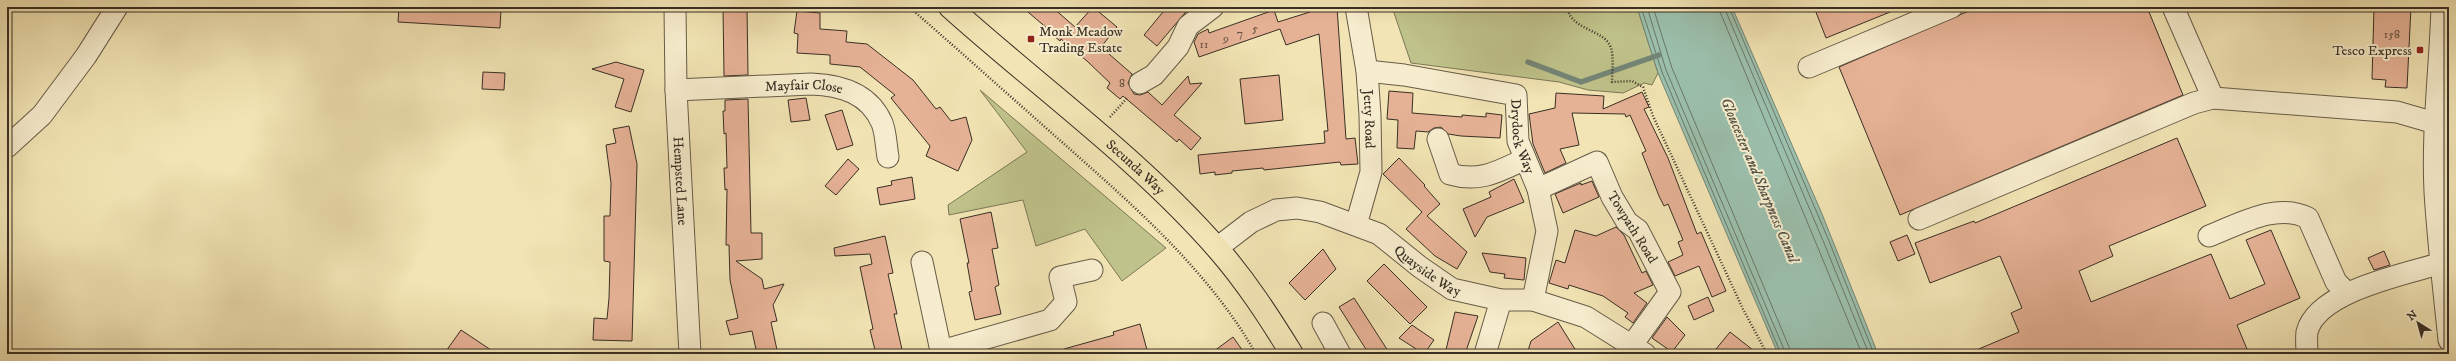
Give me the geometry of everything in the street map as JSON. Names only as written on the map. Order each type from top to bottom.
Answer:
[{"type":"main road","name":"Secunda Way","points":[[950,7],[1116,148],[1217,248],[1264,309],[1292,354]]},
{"type":"street","points":[[7,147],[42,115],[86,56],[117,7]]},
{"type":"street","name":"Hempsted Lane","points":[[674,7],[676,90],[690,354]]},
{"type":"street","points":[[1140,83],[1154,75],[1178,47],[1188,26],[1213,7]]},
{"type":"street","points":[[1809,67],[1952,7]]},
{"type":"street","points":[[2173,7],[2213,98]]},
{"type":"street","points":[[2442,7],[2445,56],[2435,123],[2442,191],[2442,263],[2449,340]]},
{"type":"street","name":"Jetty Road","points":[[1356,10],[1367,71],[1370,115],[1371,172],[1356,225]]},
{"type":"street","name":"Drydock Way","points":[[1367,71],[1404,75],[1516,95],[1518,141],[1538,188],[1547,231],[1534,300]]},
{"type":"street","name":"Mayfair Close","points":[[676,90],[811,84],[827,85],[850,90],[870,103],[883,124],[888,156]]},
{"type":"street","points":[[1919,219],[2194,103],[2213,98],[2397,112],[2435,123]]},
{"type":"street","points":[[1438,139],[1450,174],[1467,179],[1490,175],[1525,159]]},
{"type":"street","name":"Towpath Road","points":[[1538,188],[1597,162],[1612,197],[1627,222],[1638,230],[1670,292],[1639,350]]},
{"type":"street","name":"Quayside Way","points":[[1217,248],[1251,222],[1276,210],[1304,209],[1320,212],[1379,234],[1420,267],[1452,288],[1501,300],[1534,300],[1586,317],[1639,350]]},
{"type":"street","points":[[2209,236],[2267,214],[2283,211],[2299,214],[2308,218],[2336,282],[2347,293]]},
{"type":"street","points":[[922,262],[941,352],[1050,320],[1066,302],[1060,277],[1092,270]]},
{"type":"street","points":[[2307,354],[2307,332],[2313,320],[2326,305],[2347,293],[2442,263]]},
{"type":"street","points":[[1486,354],[1501,300]]},
{"type":"street","points":[[1323,323],[1340,354]]},
{"type":"path","points":[[909,7],[1133,205],[1200,275],[1244,333],[1256,354]]},
{"type":"path","points":[[1567,7],[1568,14],[1578,23],[1607,40],[1611,49],[1612,82],[1632,81],[1643,87],[1653,116],[1742,309],[1768,354]]},
{"type":"path","points":[[1119,107],[1122,104]]},
{"type":"green space","points":[[1392,7],[1637,7],[1658,73],[1652,85],[1644,83],[1623,93],[1588,90],[1559,82],[1411,63]]},
{"type":"green space","points":[[980,90],[1166,248],[1122,281],[1085,229],[1036,246],[1023,200],[949,215],[948,205],[1027,152]]},
{"type":"water","name":"Gloucester and Sharpness Canal","points":[[1637,7],[1732,7],[1822,214],[1878,354],[1778,354],[1658,73]]},
{"type":"building","points":[[399,7],[501,9],[500,28],[398,22]]},
{"type":"building","points":[[723,7],[747,7],[748,75],[724,76]]},
{"type":"building","points":[[1022,7],[1052,7],[1075,27],[1093,7],[1117,27],[1101,47],[1132,74],[1128,83],[1134,94],[1140,95],[1148,92],[1162,105],[1188,76],[1190,84],[1202,83],[1174,115],[1201,138],[1191,150],[1179,139],[1177,142],[1123,96],[1120,99],[1107,88],[1110,83],[1087,61],[1061,39],[1060,41]]},
{"type":"building","points":[[1167,7],[1190,7],[1157,46],[1144,35]]},
{"type":"building","points":[[1310,7],[1337,7],[1346,139],[1355,138],[1358,164],[1341,165],[1340,162],[1264,170],[1263,168],[1232,171],[1232,173],[1215,175],[1215,172],[1200,174],[1198,155],[1325,143],[1324,131],[1328,131],[1319,34],[1286,45],[1280,29],[1199,57],[1194,42],[1198,34],[1208,29],[1209,33],[1274,10],[1278,22],[1310,12]]},
{"type":"building","points":[[1814,7],[1900,7],[1900,8],[1826,38]]},
{"type":"building","points":[[1978,7],[2147,7],[2183,95],[1900,215],[1839,67]]},
{"type":"building","points":[[2374,7],[2411,7],[2407,88],[2385,87],[2386,80],[2372,79]]},
{"type":"building","points":[[797,11],[820,13],[820,29],[847,31],[846,42],[867,44],[913,80],[936,109],[940,107],[951,121],[966,117],[972,140],[958,171],[926,156],[930,146],[891,98],[895,95],[860,67],[830,64],[830,55],[797,53],[798,34],[794,33]]},
{"type":"building","points":[[616,62],[644,70],[631,112],[615,107],[624,79],[592,69]]},
{"type":"building","points":[[483,72],[505,73],[504,90],[482,89]]},
{"type":"building","points":[[1279,75],[1283,120],[1245,124],[1240,79]]},
{"type":"building","points":[[1389,91],[1413,93],[1412,113],[1462,117],[1462,115],[1486,117],[1486,113],[1502,115],[1500,138],[1448,134],[1441,127],[1434,128],[1428,132],[1416,131],[1414,149],[1397,148],[1398,120],[1387,119]]},
{"type":"building","points":[[1642,92],[1649,107],[1644,109],[1668,158],[1697,234],[1701,232],[1726,291],[1712,297],[1699,266],[1675,276],[1668,262],[1683,255],[1678,242],[1683,240],[1668,204],[1664,206],[1659,196],[1642,153],[1646,151],[1630,115],[1626,117],[1625,114],[1572,113],[1579,145],[1560,149],[1566,163],[1545,173],[1533,144],[1529,114],[1555,108],[1556,93],[1604,96],[1603,109]]},
{"type":"building","points":[[806,98],[810,120],[791,122],[788,100]]},
{"type":"building","points":[[748,99],[751,233],[762,233],[762,259],[736,261],[762,279],[764,289],[784,284],[773,305],[777,321],[771,322],[777,350],[761,354],[757,354],[752,331],[730,335],[726,321],[738,318],[730,280],[729,245],[726,245],[727,189],[725,190],[724,168],[727,168],[726,133],[724,134],[723,111],[725,111],[725,100]]},
{"type":"building","points":[[842,110],[853,145],[837,150],[825,115]]},
{"type":"building","points":[[629,126],[637,164],[632,341],[593,340],[594,318],[607,319],[609,298],[610,262],[604,261],[604,216],[610,216],[611,183],[606,145],[616,143],[613,129]]},
{"type":"building","points":[[2177,138],[2206,206],[2109,246],[2113,256],[2079,271],[2091,302],[2211,254],[2230,299],[2265,284],[2246,240],[2271,230],[2300,298],[2237,325],[2249,354],[1967,354],[2019,332],[2011,313],[2022,308],[2000,256],[1930,283],[1915,243],[1974,221],[1975,223]]},
{"type":"building","points":[[1399,158],[1425,185],[1424,186],[1440,204],[1427,216],[1467,252],[1457,269],[1435,256],[1406,229],[1422,212],[1383,174]]},
{"type":"building","points":[[848,159],[859,169],[836,195],[825,186]]},
{"type":"building","points":[[912,177],[915,199],[880,205],[877,188],[892,185],[891,181]]},
{"type":"building","points":[[1514,179],[1524,202],[1487,217],[1475,237],[1463,209],[1491,197],[1489,192]]},
{"type":"building","points":[[1592,181],[1599,197],[1563,213],[1555,194],[1581,183],[1581,185]]},
{"type":"building","points":[[991,212],[998,248],[992,249],[999,285],[995,287],[1001,314],[975,320],[969,292],[972,291],[967,263],[969,263],[960,219]]},
{"type":"building","points":[[1616,227],[1624,235],[1642,273],[1646,271],[1653,285],[1634,293],[1647,303],[1633,323],[1625,317],[1628,313],[1603,296],[1569,285],[1568,289],[1549,283],[1556,260],[1565,263],[1575,230],[1596,236]]},
{"type":"building","points":[[1907,235],[1915,254],[1898,261],[1890,242]]},
{"type":"building","points":[[885,236],[893,273],[888,274],[897,314],[894,314],[903,354],[876,354],[870,330],[873,329],[860,267],[872,264],[870,254],[835,256],[834,248]]},
{"type":"building","points":[[1323,249],[1336,269],[1305,300],[1289,283]]},
{"type":"building","points":[[2384,251],[2390,265],[2374,270],[2368,258]]},
{"type":"building","points":[[1482,253],[1526,258],[1524,280],[1504,278],[1505,274],[1490,272]]},
{"type":"building","points":[[1384,264],[1427,307],[1410,324],[1367,281]]},
{"type":"building","points":[[1708,297],[1714,311],[1694,320],[1688,306]]},
{"type":"building","points":[[1354,298],[1390,354],[1369,354],[1339,307]]},
{"type":"building","points":[[1455,312],[1478,316],[1465,354],[1445,354]]},
{"type":"building","points":[[1667,317],[1685,335],[1672,352],[1652,338]]},
{"type":"building","points":[[1558,322],[1578,354],[1527,354],[1531,341]]},
{"type":"building","points":[[1140,324],[1147,350],[1133,354],[1064,354],[1064,349],[1114,335],[1113,332]]},
{"type":"building","points":[[1412,325],[1434,340],[1424,354],[1399,338]]},
{"type":"building","points":[[461,330],[497,354],[444,354]]},
{"type":"building","points":[[1730,332],[1758,354],[1712,354]]},
{"type":"building","points":[[1233,337],[1245,354],[1210,354]]},
{"type":"waterway","points":[[1528,62],[1581,82],[1659,55]]},
{"type":"place","name":"Monk Meadow Trading Estate","points":[[1031,39]]},
{"type":"place","name":"Tesco Express","points":[[2420,50]]}]
